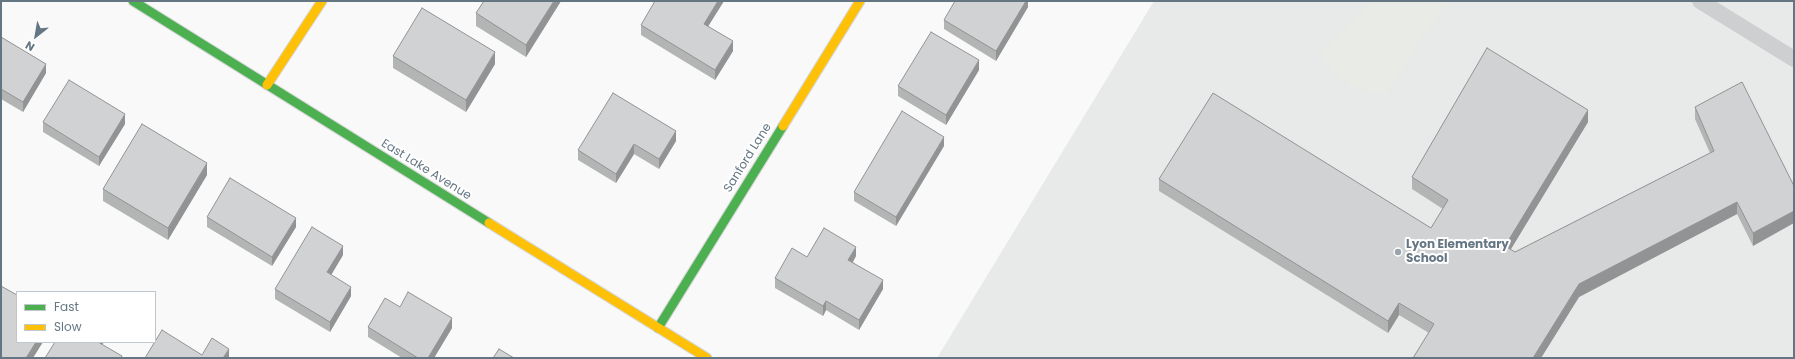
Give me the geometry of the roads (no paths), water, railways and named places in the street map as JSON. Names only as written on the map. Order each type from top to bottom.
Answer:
[{"type":"main road","name":"East Lake Avenue","points":[[133,1],[707,358]]},
{"type":"main road","points":[[267,85],[322,1]]},
{"type":"main road","name":"Sanford Lane","points":[[658,328],[860,1]]},
{"type":"lane","points":[[1700,1],[1794,59]]},
{"type":"place","name":"Lyon Elementary School","points":[[1398,252]]}]
